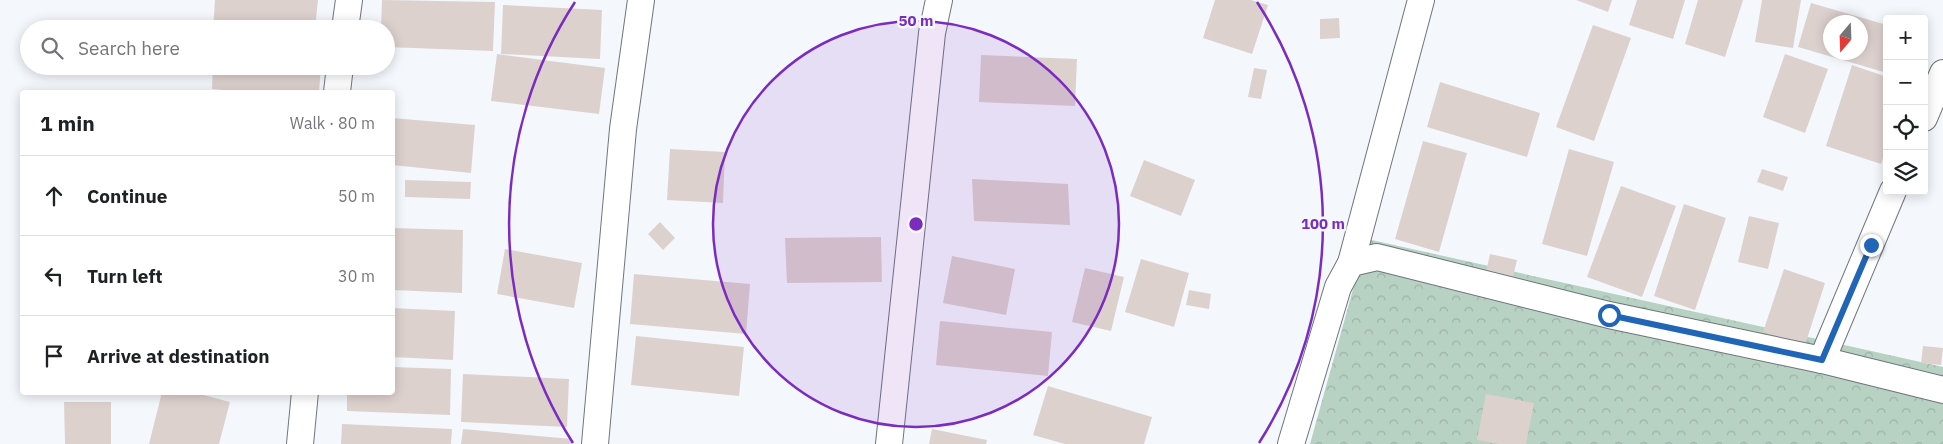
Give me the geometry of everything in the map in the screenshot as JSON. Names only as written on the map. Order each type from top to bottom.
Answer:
[{"type":"street","points":[[346,20],[349,0]]},
{"type":"street","points":[[595,444],[624,129],[641,0]]},
{"type":"street","points":[[889,444],[932,33],[939,0]]},
{"type":"street","points":[[1291,444],[1338,287],[1351,263],[1421,0]]},
{"type":"street","points":[[1928,109],[1943,73]]},
{"type":"street","points":[[337,90],[339,75]]},
{"type":"street","points":[[1822,360],[1892,195]]},
{"type":"street","points":[[1351,263],[1377,257],[1609,315],[1822,360],[1943,390]]},
{"type":"street","points":[[300,444],[305,395]]},
{"type":"green space","points":[[1367,239],[1943,367],[1943,444],[1310,444]]},
{"type":"building","points":[[215,0],[318,0],[316,20],[214,20]]},
{"type":"building","points":[[382,0],[495,2],[493,51],[395,47],[395,20],[381,20]]},
{"type":"building","points":[[1215,0],[1251,0],[1268,5],[1252,54],[1203,38]]},
{"type":"building","points":[[1576,0],[1612,0],[1608,12]]},
{"type":"building","points":[[1637,0],[1685,0],[1673,39],[1629,25]]},
{"type":"building","points":[[1698,0],[1743,0],[1725,57],[1685,44]]},
{"type":"building","points":[[1762,0],[1801,0],[1793,48],[1755,42]]},
{"type":"building","points":[[1811,3],[1852,15],[1823,15],[1823,54],[1798,47]]},
{"type":"building","points":[[503,5],[602,10],[600,59],[501,54]]},
{"type":"building","points":[[1339,18],[1340,38],[1320,39],[1320,19]]},
{"type":"building","points":[[1868,20],[1883,24],[1883,72],[1842,60],[1868,60]]},
{"type":"building","points":[[1593,25],[1631,38],[1594,141],[1556,127]]},
{"type":"building","points":[[497,54],[605,68],[599,114],[491,101]]},
{"type":"building","points":[[1785,54],[1828,69],[1805,133],[1763,117]]},
{"type":"building","points":[[981,55],[1077,59],[1075,106],[979,102]]},
{"type":"building","points":[[1852,65],[1883,76],[1883,158],[1881,164],[1826,146]]},
{"type":"building","points":[[1254,68],[1267,70],[1261,99],[1248,97]]},
{"type":"building","points":[[213,75],[320,75],[319,90],[212,89]]},
{"type":"building","points":[[1440,82],[1540,113],[1527,157],[1427,127]]},
{"type":"building","points":[[395,118],[475,125],[471,173],[395,165]]},
{"type":"building","points":[[1423,141],[1467,153],[1439,252],[1395,239]]},
{"type":"building","points":[[670,149],[725,152],[723,203],[667,200]]},
{"type":"building","points":[[1569,149],[1614,162],[1587,256],[1542,244]]},
{"type":"building","points":[[1144,160],[1195,180],[1181,216],[1130,196]]},
{"type":"building","points":[[1762,169],[1788,177],[1783,191],[1757,182]]},
{"type":"building","points":[[972,179],[1068,184],[1070,225],[974,221]]},
{"type":"building","points":[[405,180],[471,182],[470,199],[405,197]]},
{"type":"building","points":[[1621,186],[1676,206],[1642,297],[1587,277]]},
{"type":"building","points":[[1684,204],[1726,218],[1695,310],[1654,296]]},
{"type":"building","points":[[1749,216],[1779,223],[1768,269],[1738,262]]},
{"type":"building","points":[[660,222],[675,238],[663,250],[648,234]]},
{"type":"building","points":[[395,228],[463,230],[462,293],[395,290]]},
{"type":"building","points":[[881,237],[882,282],[787,283],[785,238]]},
{"type":"building","points":[[505,249],[582,263],[574,308],[497,294]]},
{"type":"building","points":[[1490,254],[1517,260],[1513,277],[1486,272]]},
{"type":"building","points":[[952,256],[1015,269],[1006,315],[943,303]]},
{"type":"building","points":[[1141,259],[1189,273],[1174,327],[1125,312]]},
{"type":"building","points":[[1085,268],[1124,277],[1111,331],[1072,322]]},
{"type":"building","points":[[1784,269],[1825,283],[1805,345],[1763,332]]},
{"type":"building","points":[[634,274],[750,284],[746,334],[630,324]]},
{"type":"building","points":[[1189,290],[1211,294],[1209,309],[1186,305]]},
{"type":"building","points":[[395,308],[455,311],[453,360],[395,357]]},
{"type":"building","points":[[940,321],[1052,332],[1048,376],[936,365]]},
{"type":"building","points":[[636,336],[744,347],[739,396],[631,385]]},
{"type":"building","points":[[1923,346],[1943,348],[1941,365],[1921,363]]},
{"type":"building","points":[[395,367],[451,369],[450,415],[347,411],[347,395],[395,395]]},
{"type":"building","points":[[463,374],[569,379],[567,427],[461,422]]},
{"type":"building","points":[[1048,386],[1152,417],[1144,444],[1065,444],[1033,435]]},
{"type":"building","points":[[1486,394],[1534,403],[1526,444],[1498,444],[1477,440]]},
{"type":"building","points":[[161,395],[203,395],[230,402],[219,444],[149,444]]},
{"type":"building","points":[[64,402],[111,402],[111,444],[65,444]]},
{"type":"building","points":[[342,424],[452,429],[451,444],[341,444]]},
{"type":"building","points":[[463,429],[572,439],[572,444],[461,444]]},
{"type":"building","points":[[932,429],[987,440],[986,444],[929,444]]},
{"type":"route","points":[[1609,315],[1822,360],[1871,245]]}]
